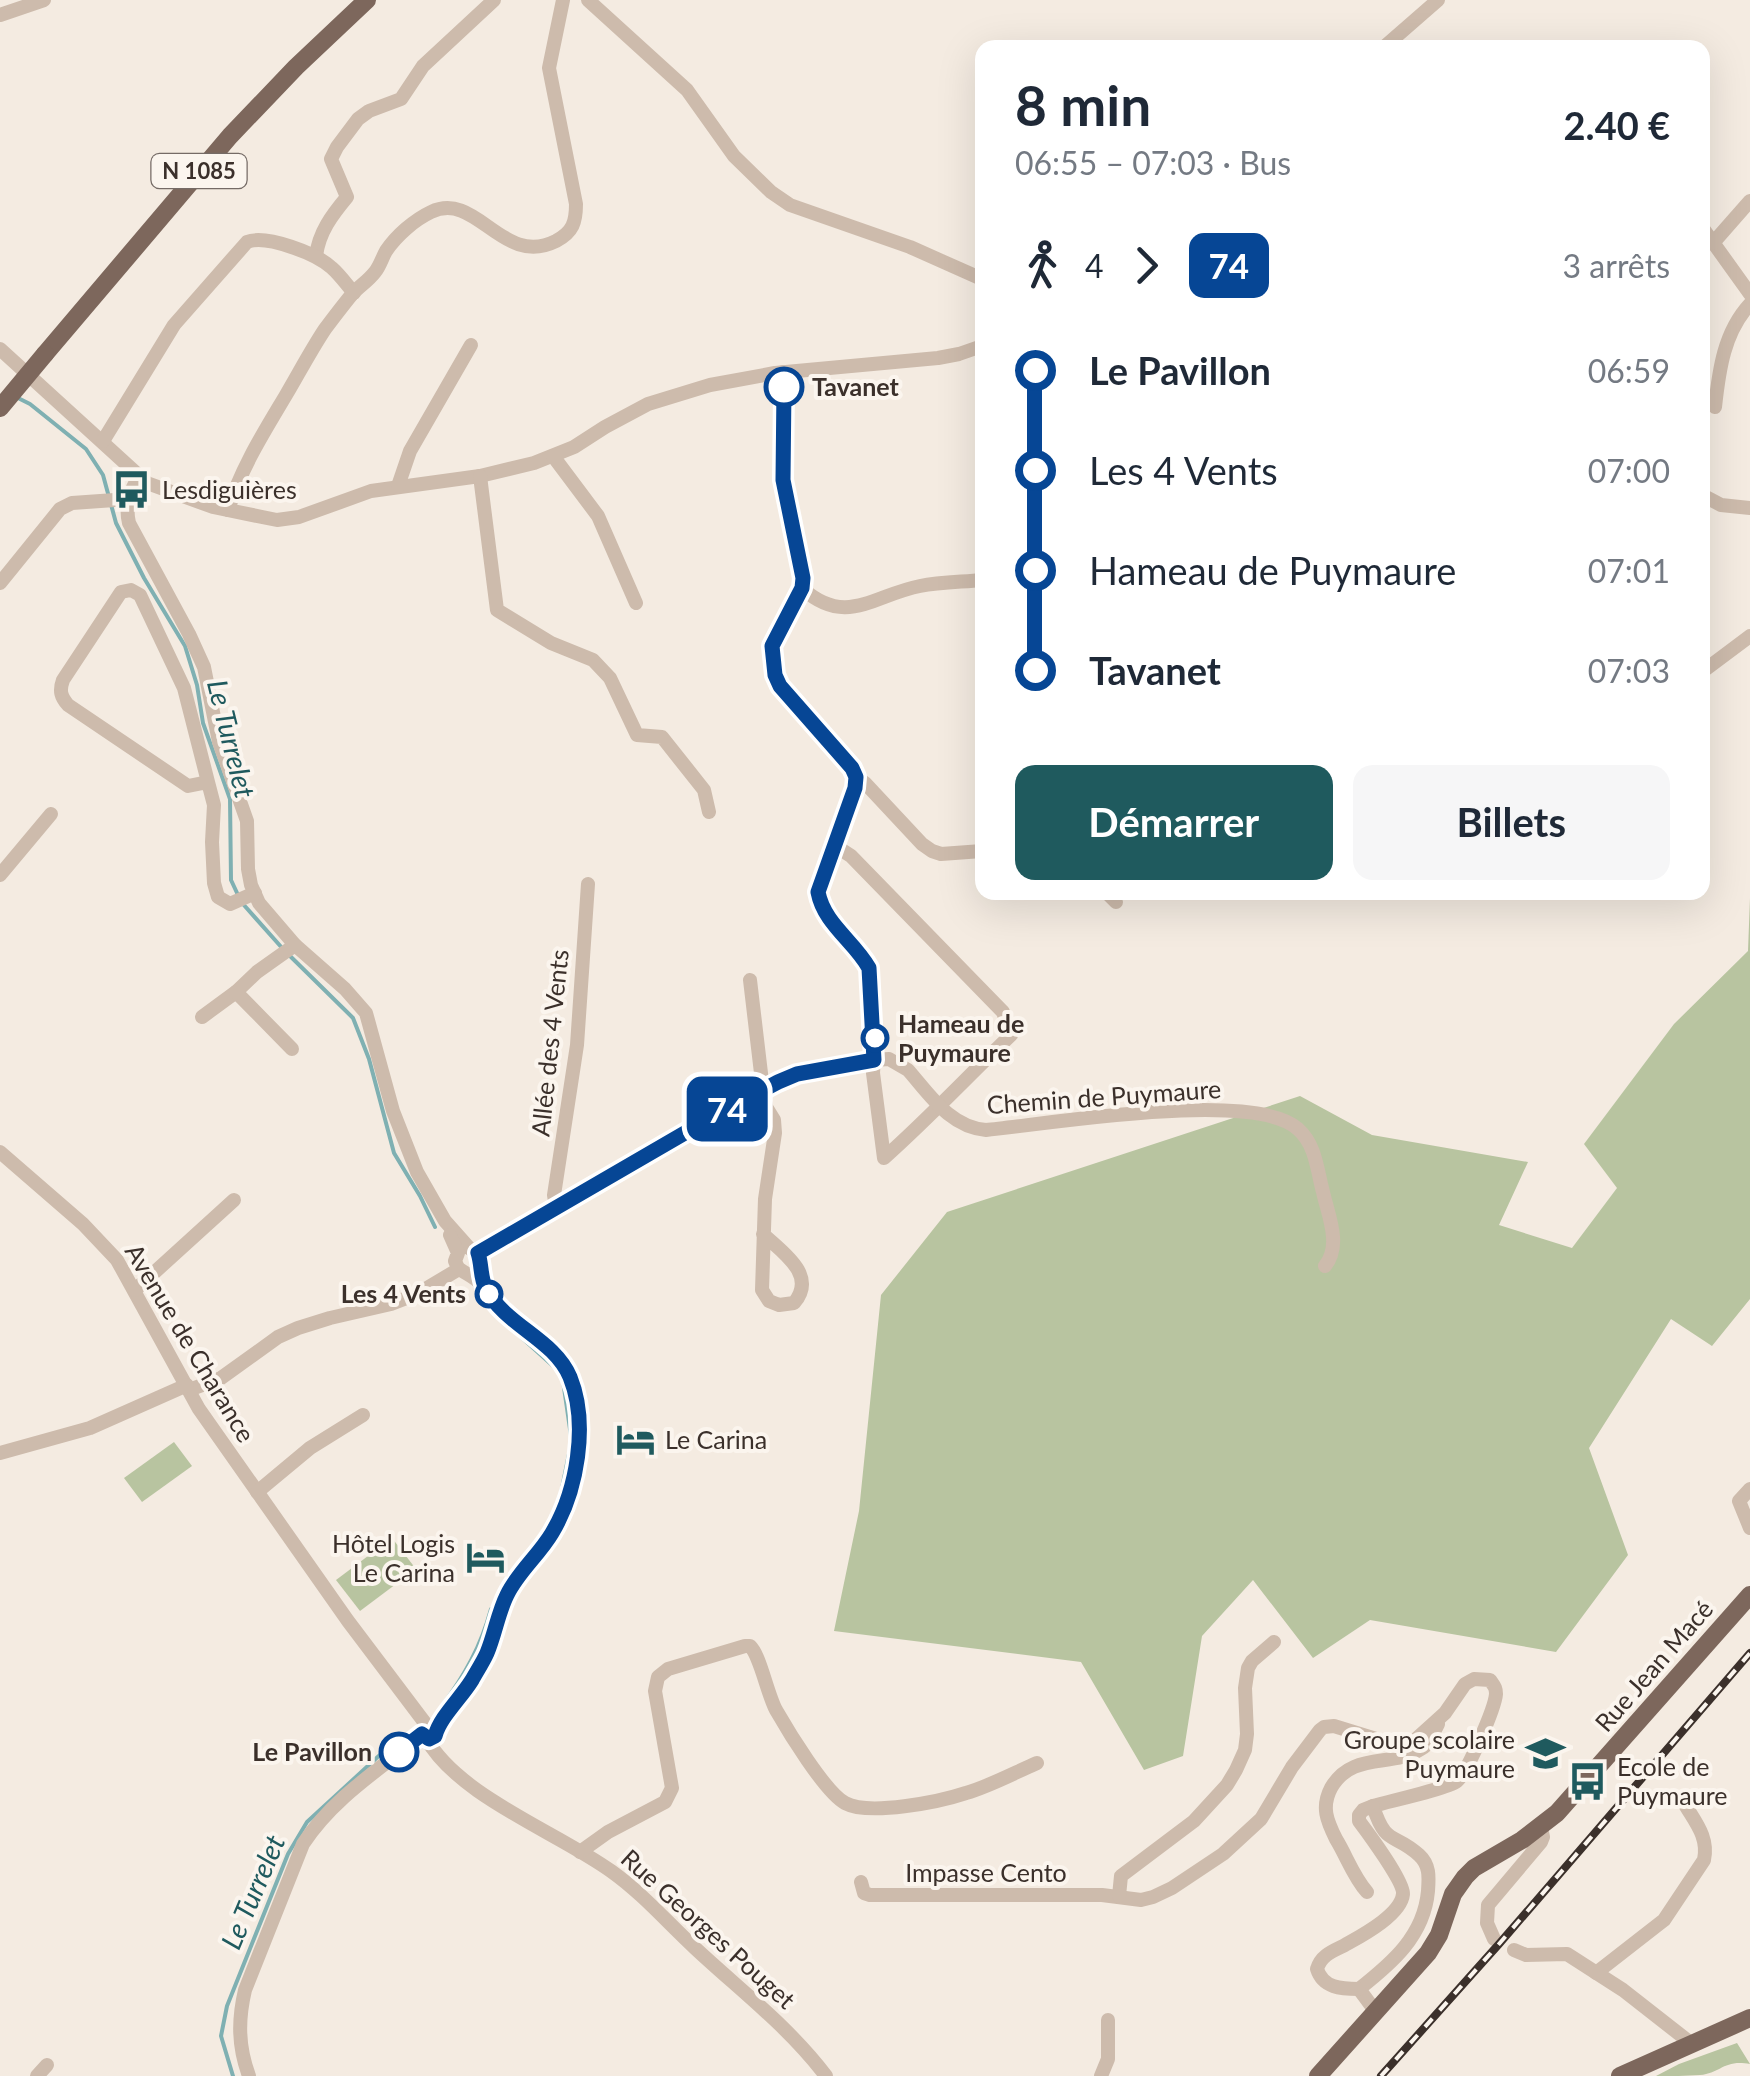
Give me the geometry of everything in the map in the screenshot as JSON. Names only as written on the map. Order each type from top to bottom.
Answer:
[{"type":"main road","name":"N 1085","points":[[0,408],[230,136],[367,0]]},
{"type":"main road","name":"Rue Jean Macé","points":[[1318,2076],[1428,1953],[1439,1935],[1452,1894],[1465,1877],[1540,1827],[1587,1781],[1750,1595]]},
{"type":"main road","points":[[1620,2076],[1750,2018]]},
{"type":"street","points":[[0,15],[44,0]]},
{"type":"street","points":[[316,256],[318,241],[332,214],[347,197],[331,160],[337,147],[358,119],[401,99],[424,66],[494,0]]},
{"type":"street","points":[[588,0],[686,90],[734,156],[780,198],[975,276]]},
{"type":"street","points":[[1392,40],[1438,0]]},
{"type":"street","points":[[228,510],[245,466],[324,331],[407,228],[434,210],[448,208],[466,212],[520,246],[549,244],[572,231],[576,204],[549,68],[560,1]]},
{"type":"street","points":[[1710,233],[1750,201]]},
{"type":"street","points":[[103,441],[174,325],[248,242],[255,238],[266,240],[316,256],[332,267],[354,293]]},
{"type":"street","points":[[1710,241],[1750,294]]},
{"type":"street","points":[[1715,408],[1719,368],[1735,320],[1750,304]]},
{"type":"street","points":[[398,486],[410,450],[471,345]]},
{"type":"street","points":[[0,349],[147,483],[188,500],[268,520],[299,517],[398,486],[509,470],[574,447],[626,415],[661,400],[710,386],[783,372],[938,358],[975,349]]},
{"type":"street","points":[[783,372],[783,480],[803,578],[802,588],[772,646],[775,675],[856,777],[818,892],[826,915],[869,968],[872,1073],[884,1158],[1011,1035],[1003,1012],[850,856],[834,845]]},
{"type":"street","points":[[553,456],[598,516],[636,603]]},
{"type":"street","points":[[480,476],[497,610],[552,643],[593,660],[610,678],[636,735],[662,737],[704,790],[708,812]]},
{"type":"street","points":[[139,477],[126,514],[204,667],[219,742],[248,821],[252,894],[289,950],[345,989],[366,1014],[405,1146],[429,1196],[500,1308],[550,1350],[566,1369],[577,1411],[579,1447],[574,1475],[554,1530],[513,1585],[486,1654],[457,1702],[429,1732],[350,1790],[316,1825],[304,1844],[244,1990],[239,2024],[249,2076]]},
{"type":"street","points":[[0,583],[60,510],[72,503],[130,498]]},
{"type":"street","points":[[1710,499],[1721,505],[1750,508]]},
{"type":"street","points":[[802,588],[828,604],[852,608],[922,585],[975,581]]},
{"type":"street","points":[[208,782],[188,786],[61,697],[63,680],[121,592],[131,590],[140,594],[184,688],[214,805],[212,842],[218,896],[224,902],[232,902],[252,894]]},
{"type":"street","points":[[1710,666],[1750,636]]},
{"type":"street","points":[[856,777],[932,851],[975,852]]},
{"type":"street","points":[[0,875],[50,814]]},
{"type":"street","name":"Allée des 4 Vents","points":[[556,1207],[554,1195],[577,1045],[588,884]]},
{"type":"street","points":[[202,1017],[289,950]]},
{"type":"street","points":[[750,980],[763,1090],[775,1133],[765,1198],[763,1234],[762,1290],[769,1302],[794,1303],[801,1295],[800,1269],[763,1234]]},
{"type":"street","points":[[236,992],[292,1049]]},
{"type":"street","points":[[0,1453],[90,1428],[221,1378],[278,1337],[298,1328],[417,1294],[556,1207],[763,1090],[797,1074],[874,1060]]},
{"type":"street","name":"Chemin de Puymaure","points":[[874,1060],[900,1064],[940,1106],[972,1129],[1192,1109],[1240,1110],[1281,1118],[1300,1130],[1312,1146],[1333,1234],[1333,1253],[1325,1266]]},
{"type":"street","name":"Avenue de Charance","points":[[0,1152],[83,1224],[117,1260],[188,1388],[232,1457],[429,1732]]},
{"type":"street","points":[[135,1290],[234,1200]]},
{"type":"street","points":[[258,1492],[310,1448],[363,1415]]},
{"type":"street","points":[[1750,1489],[1739,1501],[1750,1528]]},
{"type":"street","points":[[1274,1642],[1252,1661],[1245,1678],[1246,1740],[1227,1785],[1194,1820],[1120,1876],[1120,1896],[1141,1900],[1153,1897],[1224,1854],[1261,1819],[1292,1768],[1324,1727],[1404,1743],[1414,1740],[1445,1713]]},
{"type":"street","points":[[580,1852],[670,1796],[672,1788],[655,1691],[658,1677],[668,1669],[745,1646],[756,1652],[765,1686],[783,1722],[812,1768],[842,1802],[862,1809],[892,1808],[965,1794],[1038,1763]]},
{"type":"street","points":[[1368,1892],[1356,1880],[1326,1820],[1328,1794],[1354,1766],[1417,1752],[1427,1744],[1465,1684],[1474,1679],[1490,1680],[1496,1694],[1493,1706],[1468,1766],[1457,1780],[1373,1806],[1359,1815],[1403,1890],[1402,1898],[1377,1927],[1323,1956],[1317,1969],[1324,1982],[1334,1988],[1359,1989],[1384,1969],[1421,1926],[1427,1901],[1427,1864],[1383,1831],[1373,1806]]},
{"type":"street","name":"Rue Georges Pouget","points":[[429,1732],[447,1766],[474,1789],[609,1869],[640,1893],[797,2040],[826,2076]]},
{"type":"street","points":[[1596,1974],[1664,1920],[1704,1860],[1705,1837],[1684,1803]]},
{"type":"street","points":[[1494,1939],[1487,1922],[1488,1905],[1542,1842],[1540,1827]]},
{"type":"street","name":"Impasse Cento","points":[[861,1882],[864,1893],[870,1895],[1120,1896]]},
{"type":"street","points":[[1514,1950],[1526,1955],[1568,1954],[1623,1990],[1692,2044]]},
{"type":"street","points":[[1384,1969],[1398,1987]]},
{"type":"street","points":[[1359,1989],[1376,2012]]},
{"type":"street","points":[[1101,2076],[1108,2059],[1108,2020]]},
{"type":"green space","points":[[1750,898],[1750,1299],[1712,1346],[1671,1319],[1589,1448],[1628,1555],[1556,1652],[1370,1620],[1313,1658],[1253,1580],[1202,1636],[1183,1756],[1144,1770],[1081,1662],[834,1631],[859,1511],[881,1295],[947,1212],[1300,1096],[1372,1135],[1528,1162],[1499,1225],[1572,1248],[1617,1188],[1584,1144],[1674,1024],[1748,951]]},
{"type":"green space","points":[[174,1442],[192,1466],[142,1502],[124,1478]]},
{"type":"green space","points":[[392,1538],[416,1569],[360,1611],[336,1580]]},
{"type":"green space","points":[[1737,2043],[1750,2064],[1734,2063],[1700,2075],[1656,2076],[1679,2064]]},
{"type":"waterway","name":"Le Turrelet","points":[[18,398],[86,449],[103,475],[116,523],[185,646],[203,723],[230,799],[231,880],[238,895]]},
{"type":"waterway","name":"Le Turrelet","points":[[243,904],[283,949]]},
{"type":"waterway","name":"Le Turrelet","points":[[289,955],[353,1018],[369,1059],[394,1153],[435,1227]]},
{"type":"waterway","name":"Le Turrelet","points":[[500,1318],[562,1374],[571,1436]]},
{"type":"waterway","name":"Le Turrelet","points":[[559,1503],[569,1454]]},
{"type":"waterway","name":"Le Turrelet","points":[[442,1706],[471,1660],[491,1609]]},
{"type":"waterway","name":"Le Turrelet","points":[[233,2076],[221,2036],[227,2006],[288,1854],[307,1822],[382,1753]]},
{"type":"railway","points":[[1381,2076],[1750,1653]]},
{"type":"bus line","name":"74","points":[[399,1752],[422,1734],[429,1739],[435,1736],[436,1726],[468,1686],[486,1654],[513,1585],[554,1530],[574,1475],[579,1447],[577,1411],[566,1369],[489,1294],[478,1253],[778,1082],[818,1069],[874,1060],[869,968],[826,915],[818,892],[856,777],[780,686],[772,660],[772,646],[802,588],[803,578],[783,480],[784,387]]},
{"type":"place","name":"Tavanet","points":[[784,387]]},
{"type":"place","name":"Lesdiguières","points":[[132,490]]},
{"type":"place","name":"Hameau de Puymaure","points":[[875,1038]]},
{"type":"place","name":"Les 4 Vents","points":[[489,1294]]},
{"type":"place","name":"Le Carina","points":[[635,1440]]},
{"type":"place","name":"Hôtel Logis Le Carina","points":[[485,1558]]},
{"type":"place","name":"Le Pavillon","points":[[399,1752]]},
{"type":"place","name":"Groupe scolaire Puymaure","points":[[1545,1754]]},
{"type":"place","name":"Ecole de Puymaure","points":[[1587,1781]]}]
